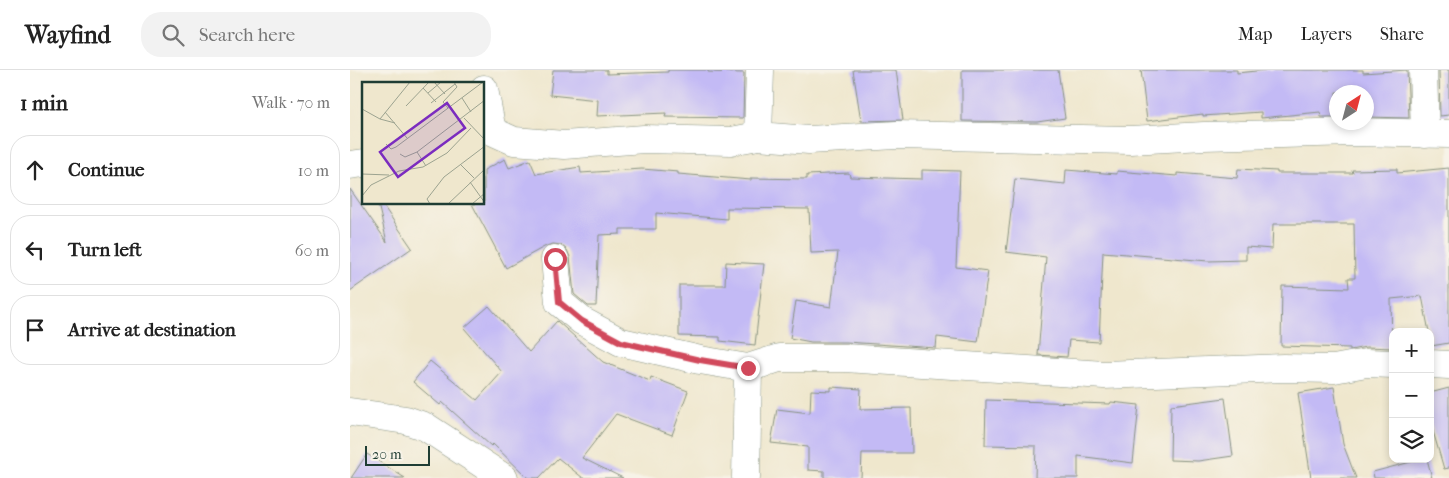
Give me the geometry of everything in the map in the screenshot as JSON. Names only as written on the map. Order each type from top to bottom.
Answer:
[{"type":"street","points":[[758,136],[760,70]]},
{"type":"street","points":[[485,146],[514,141],[564,145],[644,139],[731,140],[758,136],[809,140],[896,135],[1130,140],[1353,132],[1437,134],[1422,70]]},
{"type":"street","points":[[485,95],[492,131],[514,141]]},
{"type":"street","points":[[555,259],[559,302],[582,321],[621,342],[700,360],[748,368],[779,358],[844,358],[1104,375],[1283,368],[1334,369],[1366,363],[1389,364]]},
{"type":"street","points":[[1434,364],[1449,364]]},
{"type":"street","points":[[746,478],[748,368]]},
{"type":"street","points":[[350,412],[406,420],[426,427],[504,478]]},
{"type":"building","points":[[553,70],[607,70],[607,74],[668,72],[668,70],[708,70],[708,72],[744,73],[743,118],[665,117],[666,113],[597,116],[598,100],[550,95]]},
{"type":"building","points":[[853,70],[896,70],[903,120],[861,121]]},
{"type":"building","points":[[962,70],[1058,70],[1065,118],[1037,122],[962,121]]},
{"type":"building","points":[[1141,70],[1237,70],[1237,73],[1266,70],[1363,70],[1363,73],[1407,70],[1409,118],[1374,117],[1374,85],[1329,85],[1329,117],[1321,117],[1320,112],[1261,118],[1261,112],[1203,116],[1203,114],[1147,121]]},
{"type":"building","points":[[1439,70],[1449,70],[1449,115],[1440,116]]},
{"type":"building","points":[[505,159],[509,168],[530,160],[536,174],[580,167],[581,173],[642,169],[751,180],[751,178],[807,179],[807,175],[849,173],[850,177],[922,179],[922,170],[960,171],[956,267],[988,271],[978,342],[937,337],[936,348],[846,342],[811,342],[790,338],[796,301],[831,307],[838,252],[811,253],[809,209],[727,208],[727,219],[656,213],[656,229],[620,229],[620,234],[599,235],[596,306],[588,306],[574,294],[570,257],[567,250],[561,245],[553,244],[546,246],[506,268],[473,205],[485,205],[485,169]]},
{"type":"building","points":[[1449,168],[1449,343],[1434,346],[1434,328],[1428,328],[1422,296],[1391,299],[1392,328],[1389,328],[1389,348],[1366,347],[1350,350],[1350,348],[1281,346],[1282,286],[1349,288],[1348,278],[1355,278],[1354,224],[1273,224],[1272,249],[1246,247],[1246,260],[1208,261],[1103,252],[1099,342],[1069,340],[1067,357],[1038,355],[1046,257],[1006,252],[1015,179],[1065,184],[1066,170],[1117,174],[1117,171],[1177,176],[1177,173],[1237,178],[1238,169],[1277,171],[1277,173],[1353,173],[1352,170],[1397,169],[1397,173]]},
{"type":"building","points":[[350,189],[387,242],[378,205],[383,205],[412,248],[350,291]]},
{"type":"building","points":[[726,262],[764,264],[755,345],[720,341],[720,337],[679,336],[679,285],[725,285]]},
{"type":"building","points":[[489,306],[529,352],[557,321],[603,362],[650,381],[651,377],[688,391],[672,435],[616,414],[582,458],[623,478],[583,478],[558,458],[539,478],[528,478],[493,444],[491,446],[442,402],[440,405],[413,382],[430,361],[477,400],[502,372],[464,328]]},
{"type":"building","points":[[831,387],[861,389],[860,409],[911,408],[912,453],[862,453],[861,478],[824,478],[824,471],[808,470],[808,447],[771,443],[777,409],[810,413],[811,390],[831,391]]},
{"type":"building","points":[[1334,387],[1343,444],[1356,478],[1311,478],[1298,393]]},
{"type":"building","points":[[1449,388],[1449,468],[1444,469],[1434,435],[1434,392]]},
{"type":"building","points":[[1225,398],[1233,456],[1198,461],[1170,460],[1171,405]]},
{"type":"building","points":[[986,400],[1110,404],[1111,402],[1139,405],[1133,463],[1078,456],[1078,478],[1035,478],[1036,446],[985,445]]},
{"type":"building","points":[[367,454],[405,478],[351,478]]},
{"type":"building","points":[[1407,463],[1428,463],[1432,478],[1374,478],[1373,472]]},
{"type":"route","points":[[555,259],[559,302],[582,321],[621,342],[700,360],[748,368]]}]
